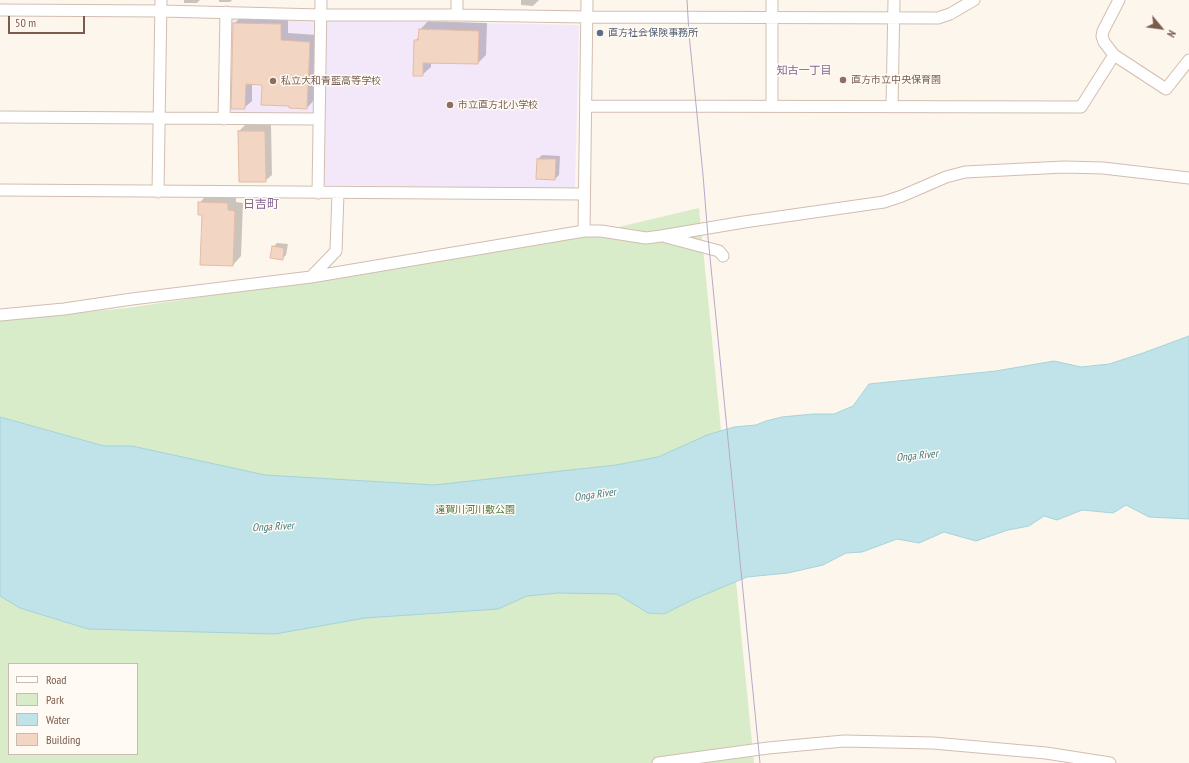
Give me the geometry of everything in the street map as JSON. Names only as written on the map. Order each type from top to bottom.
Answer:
[{"type":"street","points":[[318,193],[321,0]]},
{"type":"street","points":[[456,15],[457,0]]},
{"type":"street","points":[[584,231],[587,0]]},
{"type":"street","points":[[772,0],[772,106]]},
{"type":"street","points":[[892,106],[894,0]]},
{"type":"street","points":[[0,10],[161,6],[226,12],[321,15],[938,18],[950,14],[974,0]]},
{"type":"street","points":[[1119,0],[1103,31],[1102,36],[1104,42],[1114,55],[1166,89],[1189,60]]},
{"type":"street","points":[[158,192],[161,6]]},
{"type":"street","points":[[224,119],[226,12]]},
{"type":"street","points":[[586,106],[1081,107],[1114,55]]},
{"type":"street","points":[[0,117],[224,119],[319,118]]},
{"type":"street","points":[[0,315],[64,309],[311,277],[584,231],[601,231],[646,238],[661,236],[744,222],[884,202],[946,177],[965,172],[1072,167],[1102,168],[1189,178]]},
{"type":"street","points":[[0,190],[584,194]]},
{"type":"street","points":[[311,277],[336,251],[338,193]]},
{"type":"street","points":[[661,236],[718,251],[723,256]]},
{"type":"street","points":[[658,763],[768,748],[844,741],[940,744],[1046,753],[1110,763]]},
{"type":"shaded area","points":[[230,18],[315,19],[313,115],[228,113]]},
{"type":"shaded area","name":"市立直方北小学校","points":[[325,20],[579,25],[575,189],[322,185]]},
{"type":"green space","name":"遠賀川河川敷公園","points":[[699,208],[754,763],[0,763],[0,320],[127,308],[307,281],[572,238]]},
{"type":"water","name":"Onga River","points":[[1189,336],[1189,519],[1149,517],[1126,505],[1113,513],[1082,510],[1057,520],[1044,516],[1029,526],[1008,530],[976,541],[944,532],[919,543],[897,539],[862,552],[846,553],[823,565],[788,573],[747,577],[692,600],[664,614],[648,613],[617,594],[558,593],[527,596],[498,609],[365,618],[275,634],[88,629],[20,608],[0,596],[0,417],[104,446],[132,446],[265,475],[434,485],[616,465],[658,457],[707,435],[734,427],[756,425],[782,417],[813,414],[834,414],[853,406],[869,384],[996,371],[1054,361],[1081,367],[1109,364]]},
{"type":"building","points":[[233,23],[281,24],[281,40],[310,42],[307,109],[289,108],[289,106],[261,105],[262,85],[246,84],[245,109],[231,109]]},
{"type":"building","points":[[419,29],[479,31],[478,64],[423,63],[423,76],[413,76],[414,40],[418,40]]},
{"type":"building","points":[[238,131],[265,131],[266,182],[239,182]]},
{"type":"building","points":[[537,159],[556,159],[555,180],[536,179]]},
{"type":"building","points":[[198,202],[228,203],[228,210],[235,211],[233,266],[200,265],[202,215],[198,215]]},
{"type":"building","points":[[272,246],[284,248],[283,260],[270,258]]},
{"type":"tram line","points":[[687,0],[708,237],[760,763]]},
{"type":"place","name":"直方社会保険事務所","points":[[600,33]]},
{"type":"place","name":"直方市立中央保育園","points":[[843,80]]},
{"type":"place","name":"私立大和青藍高等学校","points":[[273,81]]},
{"type":"place","name":"市立直方北小学校","points":[[450,105]]},
{"type":"district","name":"知古一丁目","points":[[804,71]]},
{"type":"district","name":"日吉町","points":[[261,205]]}]
